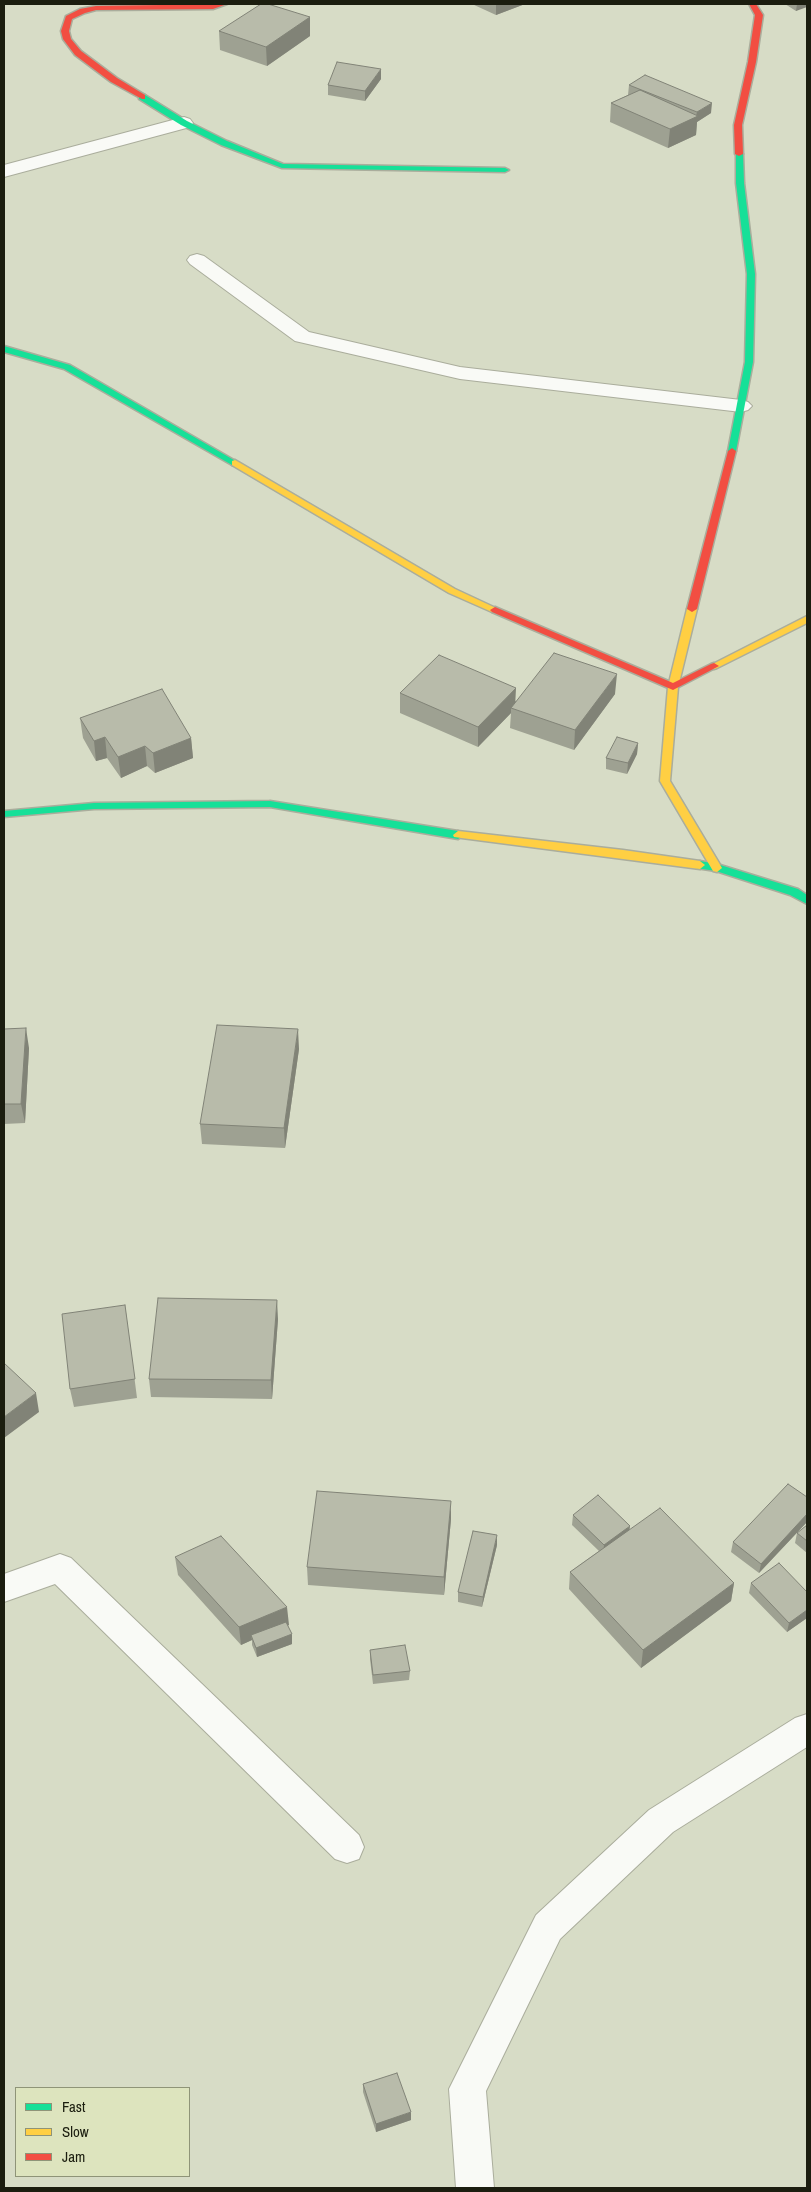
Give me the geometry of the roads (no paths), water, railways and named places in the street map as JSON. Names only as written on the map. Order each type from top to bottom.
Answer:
[{"type":"street","points":[[223,4],[213,7],[96,8],[77,13],[69,18],[67,39],[78,53],[114,80],[184,122],[224,143],[282,166],[505,170]]},
{"type":"street","points":[[717,868],[665,782],[673,686],[732,454],[749,362],[751,274],[740,183],[738,125],[752,62],[759,16],[753,4]]},
{"type":"street","points":[[4,171],[184,122]]},
{"type":"street","points":[[197,260],[302,336],[460,373],[741,406]]},
{"type":"street","points":[[4,349],[67,367],[284,491],[452,591],[673,686],[807,619]]},
{"type":"street","points":[[4,814],[94,806],[270,804],[477,838],[623,854],[717,868],[794,892],[807,900]]},
{"type":"street","points":[[4,1588],[60,1568],[347,1847]]},
{"type":"street","points":[[476,2188],[467,2089],[548,1927],[662,1820],[807,1729]]}]
